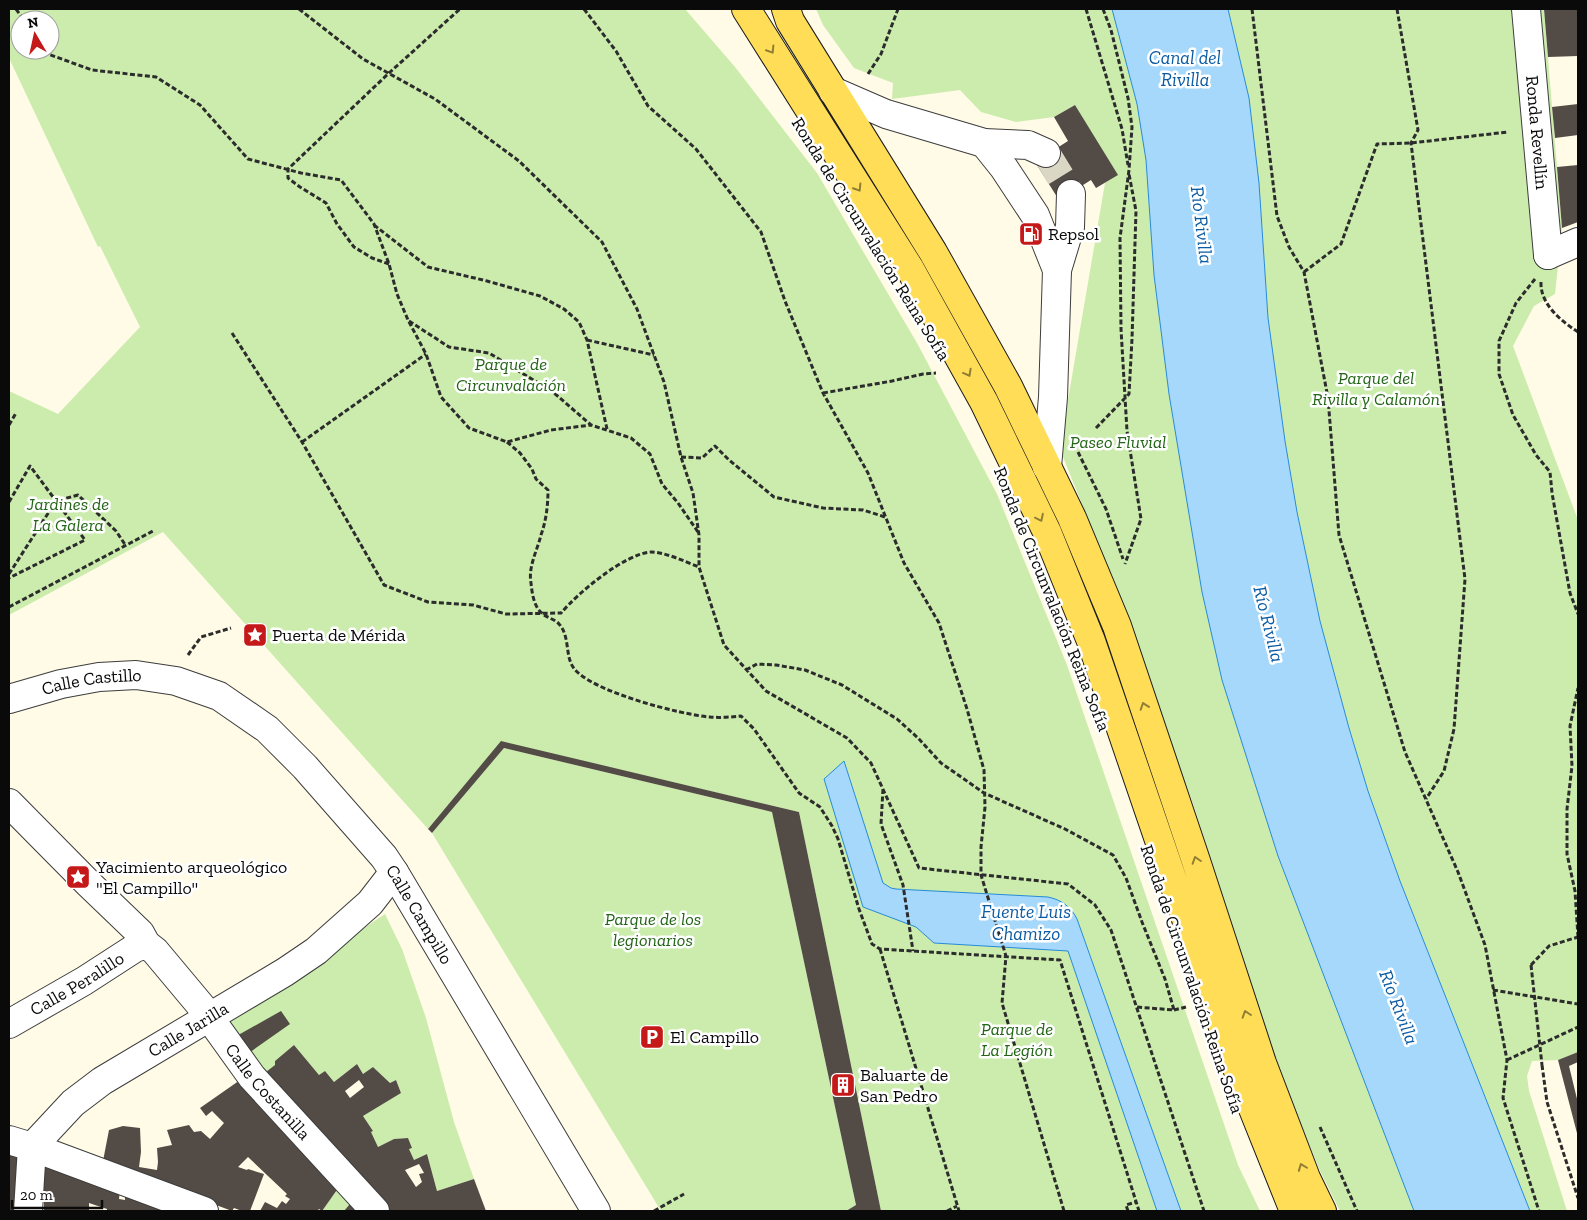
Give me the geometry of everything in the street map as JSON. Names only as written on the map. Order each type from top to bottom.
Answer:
[{"type":"main road","name":"Ronda de Circunvalación Reina Sofía","points":[[746,9],[910,269],[984,402],[1047,532],[1091,641],[1239,1074],[1294,1211]]},
{"type":"main road","points":[[786,9],[790,21],[933,252],[1008,386],[1072,518],[1117,626],[1262,1063],[1306,1178],[1322,1211]]},
{"type":"street","name":"Ronda Revellín","points":[[1526,9],[1537,128],[1545,263]]},
{"type":"street","points":[[833,91],[886,114],[984,143],[1028,145],[1046,153]]},
{"type":"street","points":[[984,143],[1004,168],[1035,214],[1057,270]]},
{"type":"street","points":[[1047,467],[1053,397],[1057,270],[1070,227],[1071,194]]},
{"type":"street","points":[[1545,263],[1578,242]]},
{"type":"street","points":[[1545,263],[1578,264]]},
{"type":"street","name":"Calle Castillo","points":[[9,699],[61,684],[99,677],[136,674],[176,681]]},
{"type":"street","name":"Calle Campillo","points":[[176,681],[219,696],[267,729],[305,767],[384,857],[596,1211]]},
{"type":"street","name":"Calle Costanilla","points":[[9,803],[89,884],[140,932],[146,944],[155,951],[209,1018],[252,1077],[376,1211]]},
{"type":"street","name":"Calle Jarilla","points":[[20,1143],[59,1116],[90,1089],[285,972],[316,951],[370,903],[394,872]]},
{"type":"street","name":"Calle Peralillo","points":[[9,1024],[84,981],[134,948],[146,944]]},
{"type":"street","points":[[28,1211],[20,1143],[204,1211]]},
{"type":"path","points":[[299,9],[363,59],[435,99],[519,161],[602,242],[637,309],[664,382],[681,457],[693,493],[700,535],[699,567],[724,645],[766,691],[847,738],[871,763],[918,868],[1068,884],[1095,904],[1111,930],[1204,1211]]},
{"type":"path","points":[[390,264],[372,258],[354,247],[337,224],[326,203],[288,178],[288,169],[460,9]]},
{"type":"path","points":[[584,9],[616,51],[648,106],[696,150],[761,232],[785,302],[823,393],[868,473],[904,562],[940,623],[984,770],[981,875],[1006,956],[1002,1003],[1064,1211]]},
{"type":"path","points":[[858,102],[865,80],[881,54],[898,9]]},
{"type":"path","points":[[1086,9],[1122,129],[1136,211],[1129,394],[1096,428]]},
{"type":"path","points":[[1076,446],[1106,509],[1125,564],[1141,519],[1127,431],[1120,329],[1120,238],[1129,170],[1132,127],[1112,30],[1103,9]]},
{"type":"path","points":[[1252,9],[1277,216],[1289,246],[1304,272],[1328,398],[1339,534],[1405,752],[1458,872],[1485,945],[1507,1060],[1503,1098],[1540,1211]]},
{"type":"path","points":[[1397,9],[1418,130],[1411,143],[1465,579],[1454,729],[1444,771],[1426,800]]},
{"type":"path","points":[[60,58],[92,70],[156,77],[200,105],[248,159],[341,180],[374,224],[428,267],[540,296],[564,309],[578,322],[587,340],[607,430]]},
{"type":"path","points":[[1304,272],[1341,244],[1377,144],[1411,143],[1537,128]]},
{"type":"path","points":[[374,224],[390,264],[397,294],[426,354],[441,397],[469,428],[507,442],[520,453],[532,469],[536,479],[548,490],[548,503],[544,524],[531,567],[530,582],[537,608],[541,614],[559,623],[566,638],[573,667],[587,679],[622,696],[668,709],[711,718],[741,716],[754,729],[799,793],[820,807],[832,826],[838,839],[859,909],[872,944],[880,949],[1060,960],[1139,1211]]},
{"type":"path","points":[[1545,263],[1541,288],[1548,308],[1578,332]]},
{"type":"path","points":[[1545,263],[1516,303],[1499,341],[1499,374],[1514,415],[1536,455],[1550,472],[1570,593],[1578,614]]},
{"type":"path","points":[[408,320],[449,347],[489,353],[553,392],[591,425],[631,438],[650,454],[662,484],[700,535]]},
{"type":"path","points":[[232,333],[302,442],[384,585],[428,602],[473,605],[506,614],[561,613],[598,578],[632,558],[651,552],[673,557],[699,567]]},
{"type":"path","points":[[587,340],[654,355]]},
{"type":"path","points":[[302,442],[426,354]]},
{"type":"path","points":[[823,393],[923,374],[955,372],[965,367]]},
{"type":"path","points":[[9,425],[16,413]]},
{"type":"path","points":[[507,442],[551,430],[591,425]]},
{"type":"path","points":[[681,457],[702,458],[715,446],[728,460],[774,497],[823,508],[864,510],[885,517]]},
{"type":"path","points":[[9,502],[30,466],[85,540],[9,578]]},
{"type":"path","points":[[9,574],[56,501],[78,496],[116,531],[126,546]]},
{"type":"path","points":[[9,608],[153,531]]},
{"type":"path","points":[[188,654],[201,637],[231,628]]},
{"type":"path","points":[[746,670],[757,664],[776,665],[805,670],[842,685],[897,718],[941,763],[984,793],[1065,829],[1113,855],[1126,878],[1165,979],[1174,1010],[1136,1008]]},
{"type":"path","points":[[1578,688],[1570,726],[1572,766],[1567,809],[1568,854],[1575,891],[1578,936],[1549,946],[1531,965],[1547,1102],[1578,1198]]},
{"type":"path","points":[[883,788],[881,824],[903,885],[913,951]]},
{"type":"path","points":[[880,949],[959,1211]]},
{"type":"path","points":[[1493,990],[1578,1004]]},
{"type":"path","points":[[1507,1060],[1578,1027]]},
{"type":"path","points":[[654,1211],[684,1194]]},
{"type":"path","points":[[1128,1211],[1126,1205],[1136,1202]]},
{"type":"path","points":[[946,1211],[957,1206]]},
{"type":"green space","name":"Parque de Circunvalación","points":[[9,9],[685,9],[735,67],[817,173],[917,343],[997,494],[1067,665],[1238,1165],[1260,1211],[881,1211],[799,812],[501,742],[428,829],[163,532],[9,615],[9,391],[58,414],[140,327],[100,246],[98,247],[9,58]]},
{"type":"green space","name":"Paseo Fluvial","points":[[816,9],[1112,9],[1137,104],[1146,160],[1154,275],[1169,394],[1202,592],[1222,680],[1278,856],[1414,1211],[1340,1211],[1320,1171],[1281,1075],[1193,804],[1096,539],[1061,452],[1063,420],[1105,183],[1117,175],[1075,105],[1054,117],[1016,122],[981,112],[960,90],[892,99],[893,83],[854,68],[823,25]]},
{"type":"green space","name":"Parque del Rivilla y Calamón","points":[[1228,9],[1544,9],[1562,228],[1555,294],[1534,306],[1513,346],[1578,520],[1578,1052],[1558,1060],[1532,1061],[1527,1076],[1529,1091],[1567,1211],[1530,1211],[1400,881],[1368,791],[1349,728],[1320,621],[1297,512],[1285,441],[1268,318],[1259,183],[1249,98]]},
{"type":"green space","name":"Parque de los legionarios","points":[[504,748],[772,812],[856,1205],[846,1211],[661,1211],[432,833]]},
{"type":"green space","points":[[385,914],[402,949],[426,1018],[454,1122],[474,1179],[437,1191],[427,1154],[414,1160],[409,1149],[412,1148],[408,1138],[394,1139],[378,1147],[371,1132],[373,1131],[363,1116],[401,1093],[396,1080],[390,1083],[373,1067],[363,1074],[357,1064],[334,1082],[325,1071],[319,1075],[294,1045],[275,1061],[275,1065],[262,1075],[220,1020],[310,964]]},
{"type":"green space","points":[[341,1185],[354,1199],[344,1211],[321,1211]]},
{"type":"water","name":"Canal del Rivilla","points":[[1112,9],[1228,9],[1249,98],[1259,183],[1268,318],[1285,441],[1297,512],[1320,621],[1368,791],[1400,881],[1530,1211],[1414,1211],[1278,856],[1222,680],[1202,592],[1169,394],[1154,275],[1146,160],[1137,104]]},
{"type":"water","name":"Fuente Luis Chamizo","points":[[844,761],[883,883],[896,889],[1048,897],[1062,902],[1072,911],[1077,919],[1181,1211],[1157,1211],[1068,951],[934,943],[916,927],[863,907],[824,779]]},
{"type":"building","points":[[1544,9],[1578,9],[1578,56],[1548,57]]},
{"type":"building","points":[[1578,104],[1578,135],[1555,138],[1552,107]]},
{"type":"building","points":[[1075,105],[1118,175],[1096,188],[1091,180],[1059,200],[1035,162],[1068,141],[1054,117]]},
{"type":"building","points":[[1578,165],[1578,222],[1562,228],[1557,167]]},
{"type":"building","name":"Baluarte de San Pedro","points":[[501,741],[799,812],[881,1211],[846,1211],[856,1205],[772,812],[504,748],[432,833],[428,829]]},
{"type":"building","points":[[281,1011],[290,1024],[246,1055],[233,1038]]},
{"type":"building","points":[[294,1045],[319,1075],[325,1071],[334,1082],[357,1064],[363,1074],[373,1067],[390,1083],[396,1080],[401,1093],[363,1116],[373,1131],[371,1132],[378,1147],[394,1139],[408,1138],[412,1148],[409,1149],[414,1160],[427,1154],[437,1191],[474,1179],[486,1211],[385,1211],[262,1075],[275,1065],[275,1061]],"holes":[[[359,1080],[364,1087],[350,1098],[345,1091]],[[419,1164],[424,1173],[419,1174],[422,1182],[416,1187],[405,1170]]]},
{"type":"building","points":[[1578,1052],[1578,1062],[1569,1066],[1578,1103],[1578,1137],[1558,1060]]},
{"type":"building","points":[[243,1078],[339,1187],[322,1211],[319,1209],[317,1211],[260,1211],[265,1202],[277,1208],[282,1201],[286,1204],[290,1199],[248,1157],[238,1167],[264,1174],[250,1211],[234,1208],[232,1211],[187,1194],[136,1171],[103,1161],[109,1130],[123,1126],[140,1128],[141,1152],[139,1167],[157,1170],[157,1148],[172,1145],[167,1130],[189,1125],[194,1132],[201,1131],[210,1139],[224,1123],[212,1111],[206,1116],[200,1108]]},
{"type":"building","points":[[9,1153],[24,1158],[21,1211],[9,1211]]},
{"type":"building","points":[[38,1163],[120,1190],[119,1199],[125,1200],[125,1193],[175,1211],[107,1211],[107,1209],[89,1203],[89,1211],[44,1211],[44,1200],[35,1199]]},
{"type":"building","points":[[354,1199],[365,1211],[344,1211]]},
{"type":"tunnel","points":[[1046,153],[1071,194]]},
{"type":"place","name":"Repsol","points":[[1031,234]]},
{"type":"place","name":"Puerta de Mérida","points":[[255,635]]},
{"type":"place","name":"Yacimiento arqueológico \"El Campillo\"","points":[[78,877]]},
{"type":"place","name":"El Campillo","points":[[652,1037]]},
{"type":"place","name":"Baluarte de San Pedro","points":[[843,1085]]},
{"type":"water label","name":"Río Rivilla","points":[[1202,225]]},
{"type":"water label","name":"Río Rivilla","points":[[1269,624]]},
{"type":"water label","name":"Río Rivilla","points":[[1399,1007]]},
{"type":"park label","name":"Jardines de La Galera","points":[[68,514]]},
{"type":"park label","name":"Parque de La Legión","points":[[1017,1039]]}]
